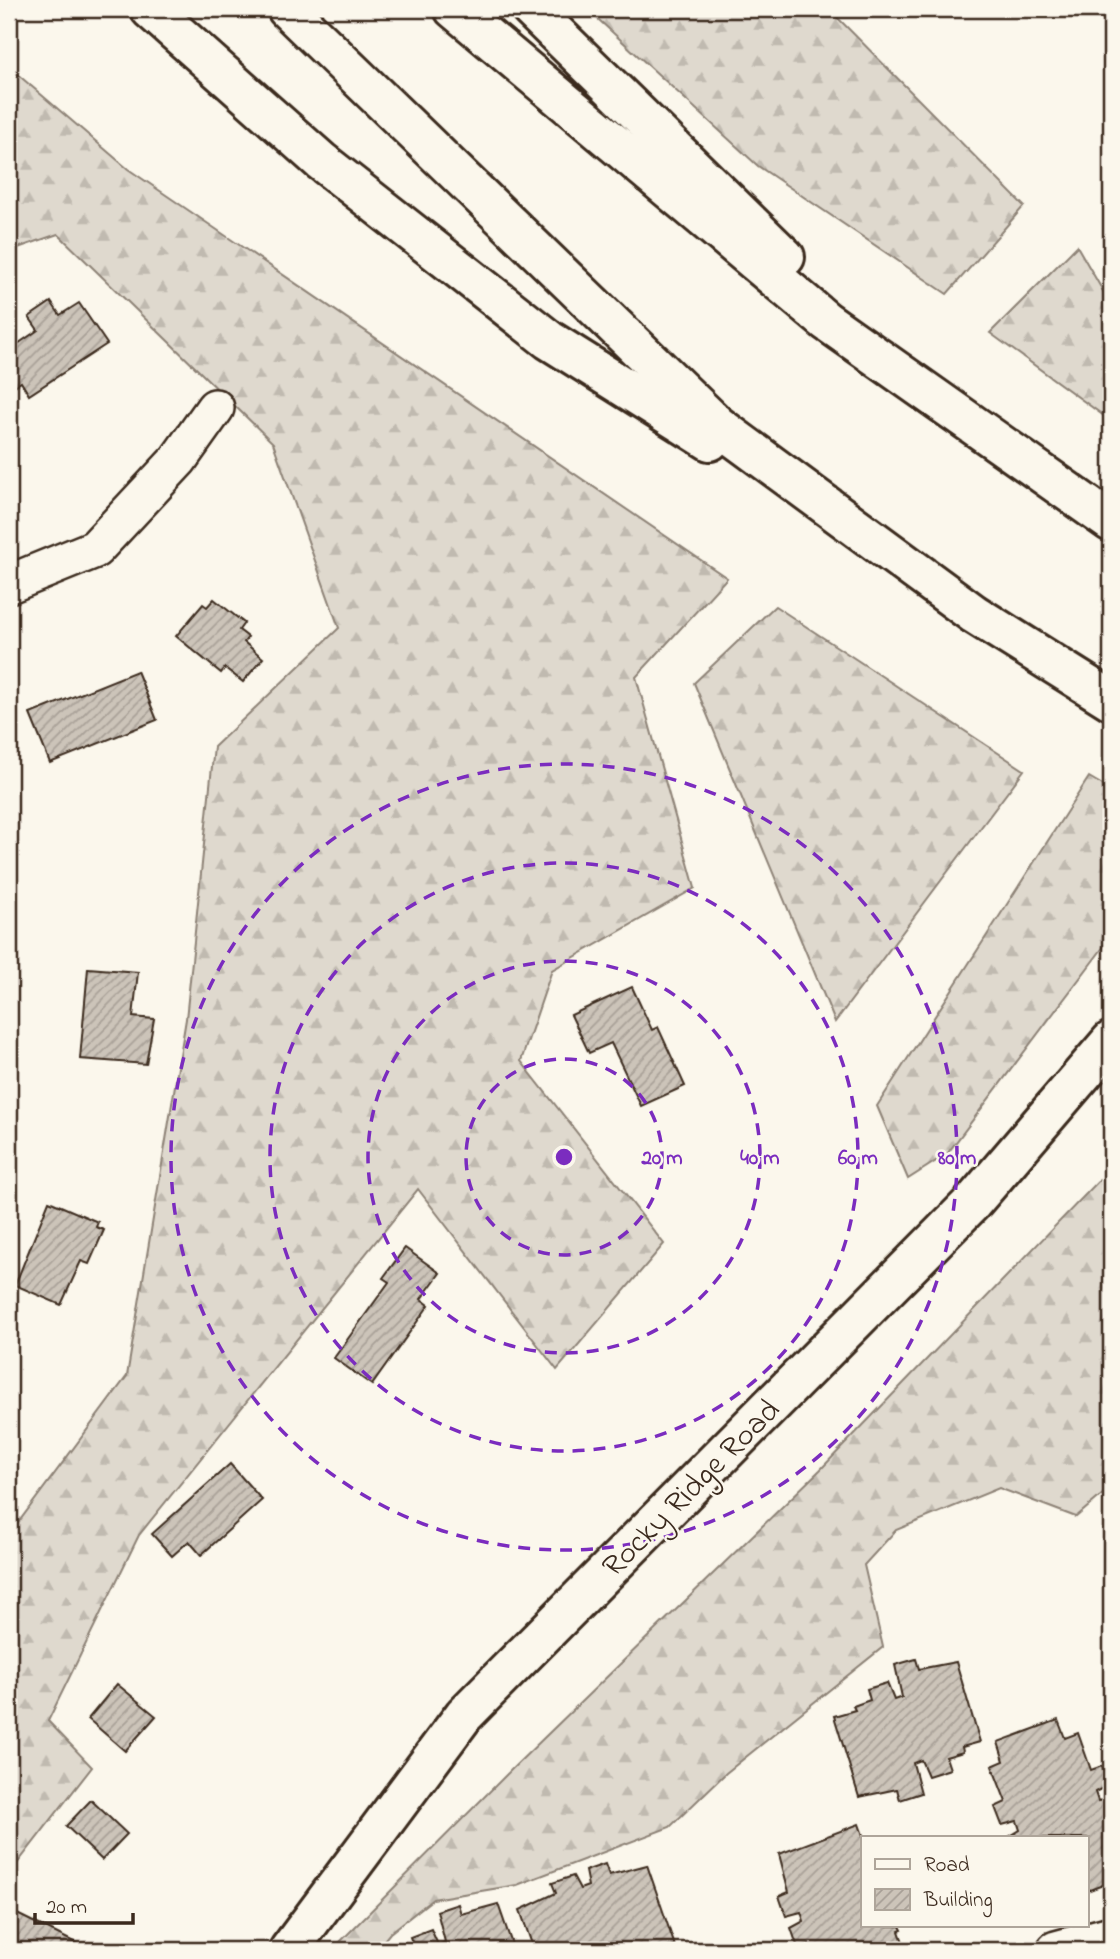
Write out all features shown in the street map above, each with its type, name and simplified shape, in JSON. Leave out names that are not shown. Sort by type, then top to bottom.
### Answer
[{"type":"main road","points":[[150,9],[321,161],[550,340],[900,559]]},
{"type":"main road","points":[[287,9],[717,425],[974,614],[1106,697]]},
{"type":"main road","points":[[454,9],[826,321],[904,373],[1111,522]]},
{"type":"main road","points":[[531,9],[904,373]]},
{"type":"main road","name":"Rocky Ridge Road","points":[[289,1950],[464,1715],[973,1202],[1111,1041]]},
{"type":"street","points":[[9,584],[96,549],[178,460],[215,408]]},
{"type":"street","points":[[1056,1950],[1111,1935]]},
{"type":"green space","points":[[587,9],[829,9],[1024,206],[947,294],[758,166]]},
{"type":"green space","points":[[9,67],[128,169],[727,578],[636,677],[695,888],[552,970],[521,1061],[664,1244],[557,1370],[418,1189],[139,1535],[48,1721],[92,1767],[9,1874],[9,1535],[127,1376],[186,1019],[214,747],[339,628],[273,443],[58,234],[9,251]]},
{"type":"green space","points":[[1077,246],[1111,305],[1111,421],[990,333]]},
{"type":"green space","points":[[775,606],[1024,770],[835,1022],[694,683]]},
{"type":"green space","points":[[1089,777],[1111,790],[1111,937],[947,1154],[908,1179],[877,1106]]},
{"type":"green space","points":[[1111,1168],[1111,1487],[1076,1517],[999,1488],[896,1530],[864,1565],[883,1647],[726,1773],[670,1827],[517,1885],[433,1899],[390,1933],[376,1950],[332,1950],[515,1766],[820,1470]]},
{"type":"building","points":[[51,302],[60,315],[79,303],[107,344],[29,395],[21,382],[10,389],[9,350],[38,330],[29,317]]},
{"type":"building","points":[[214,599],[244,623],[239,630],[248,637],[244,642],[263,658],[243,682],[225,668],[221,673],[176,636],[203,604],[207,607]]},
{"type":"building","points":[[137,671],[157,720],[50,763],[30,714]]},
{"type":"building","points":[[88,968],[138,972],[133,1017],[154,1019],[146,1064],[80,1059]]},
{"type":"building","points":[[632,987],[652,1030],[658,1027],[685,1086],[641,1106],[611,1043],[589,1053],[571,1015]]},
{"type":"building","points":[[49,1201],[98,1222],[96,1227],[104,1230],[89,1264],[81,1261],[61,1305],[15,1285]]},
{"type":"building","points":[[405,1248],[440,1273],[421,1299],[429,1305],[372,1385],[334,1358],[389,1282],[383,1278]]},
{"type":"building","points":[[230,1464],[262,1500],[201,1555],[189,1541],[172,1556],[152,1534]]},
{"type":"building","points":[[916,1659],[919,1669],[956,1662],[980,1742],[962,1747],[963,1752],[946,1757],[950,1769],[928,1776],[921,1760],[913,1763],[921,1793],[900,1800],[897,1789],[859,1797],[834,1716],[855,1710],[853,1706],[870,1700],[867,1689],[887,1683],[894,1700],[902,1697],[895,1665]]},
{"type":"building","points":[[117,1684],[156,1716],[125,1751],[88,1719]]},
{"type":"building","points":[[1058,1720],[1065,1738],[1078,1733],[1091,1770],[1102,1766],[1109,1785],[1095,1792],[1098,1801],[1111,1798],[1111,1882],[1088,1891],[1088,1836],[1010,1836],[1020,1830],[1017,1821],[1002,1825],[995,1807],[1006,1802],[992,1766],[1004,1761],[998,1742]]},
{"type":"building","points":[[91,1800],[127,1834],[102,1860],[66,1826]]},
{"type":"building","points":[[859,1824],[863,1836],[861,1836],[861,1927],[900,1927],[902,1930],[899,1931],[906,1950],[811,1950],[809,1944],[798,1948],[791,1928],[804,1921],[801,1912],[786,1916],[779,1896],[789,1892],[779,1854]]},
{"type":"building","points":[[605,1864],[609,1875],[647,1865],[675,1946],[662,1950],[534,1950],[520,1910],[556,1893],[552,1883],[573,1876],[580,1889],[588,1886],[585,1871]]},
{"type":"building","points":[[458,1904],[461,1914],[498,1904],[514,1950],[406,1950],[414,1947],[410,1937],[431,1929],[438,1945],[445,1942],[437,1911]]},
{"type":"building","points":[[9,1910],[78,1944],[75,1950],[9,1950]]}]
